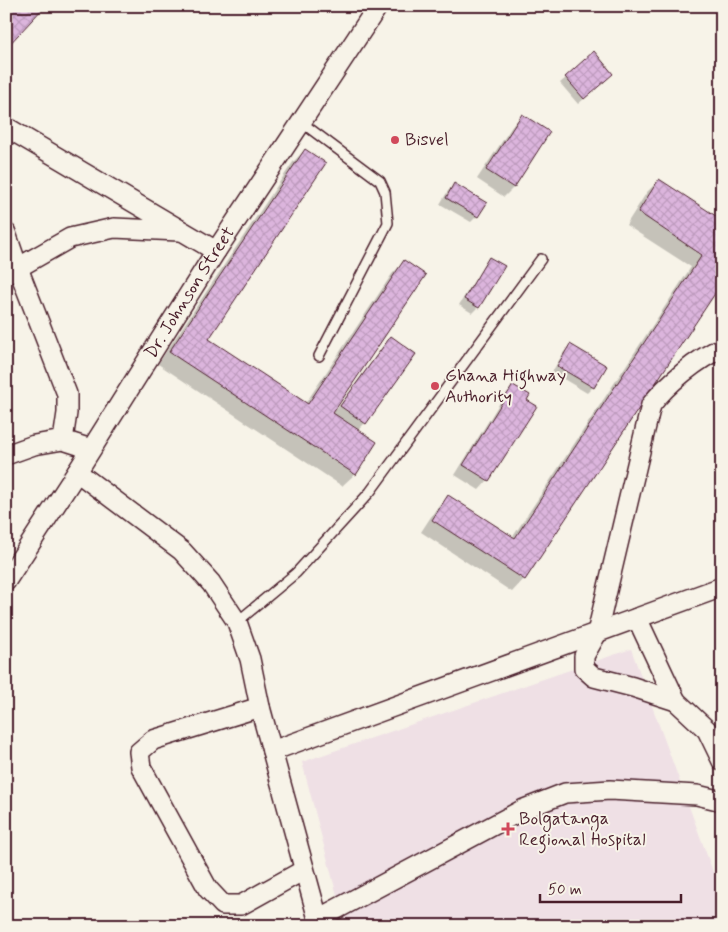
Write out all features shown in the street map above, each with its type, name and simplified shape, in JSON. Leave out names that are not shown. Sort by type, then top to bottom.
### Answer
[{"type":"street","name":"Dr. Johnson Street","points":[[6,581],[92,449],[216,251],[378,6]]},
{"type":"street","points":[[6,127],[216,251]]},
{"type":"street","points":[[12,271],[70,238],[114,228],[182,231]]},
{"type":"street","points":[[6,233],[12,271],[67,394],[64,440]]},
{"type":"street","points":[[676,701],[594,677],[584,668],[584,656],[598,633],[651,405],[660,393],[708,354],[722,348]]},
{"type":"street","points":[[6,455],[34,444],[64,440],[92,449]]},
{"type":"street","points":[[77,472],[182,551],[210,583],[237,622],[250,659],[260,707],[317,923],[524,809],[565,793],[610,790],[697,795],[722,802]]},
{"type":"street","points":[[272,751],[722,587]]},
{"type":"street","points":[[638,618],[676,701],[707,730],[722,761]]},
{"type":"street","points":[[260,707],[153,740],[139,752],[141,767],[208,889],[223,904],[241,905],[304,870]]},
{"type":"lane","points":[[301,122],[380,181],[385,192],[388,223],[319,356]]},
{"type":"lane","points":[[237,622],[296,573],[370,492],[541,259]]},
{"type":"shaded area","name":"Bolgatanga Regional Hospital","points":[[631,649],[722,896],[722,926],[345,926],[302,762]]},
{"type":"building","points":[[6,6],[45,6],[6,48]]},
{"type":"building","points":[[594,51],[613,74],[584,99],[565,77]]},
{"type":"building","points":[[522,114],[550,132],[514,188],[486,170]]},
{"type":"building","points":[[305,149],[326,163],[209,339],[308,404],[404,260],[426,275],[333,413],[377,442],[356,475],[169,352]]},
{"type":"building","points":[[659,179],[722,220],[722,283],[525,580],[432,520],[448,495],[515,538],[702,255],[638,212]]},
{"type":"building","points":[[454,183],[487,203],[478,217],[446,198]]},
{"type":"building","points":[[489,257],[505,266],[479,308],[464,299]]},
{"type":"building","points":[[391,336],[416,354],[366,424],[340,406]]},
{"type":"building","points":[[570,344],[607,366],[594,388],[557,366]]},
{"type":"building","points":[[513,385],[530,395],[527,400],[537,406],[489,481],[463,465]]},
{"type":"place","name":"Bisvel","points":[[395,140]]},
{"type":"place","name":"Ghana Highway Authority","points":[[435,386]]},
{"type":"place","name":"Bolgatanga Regional Hospital","points":[[508,829]]}]
